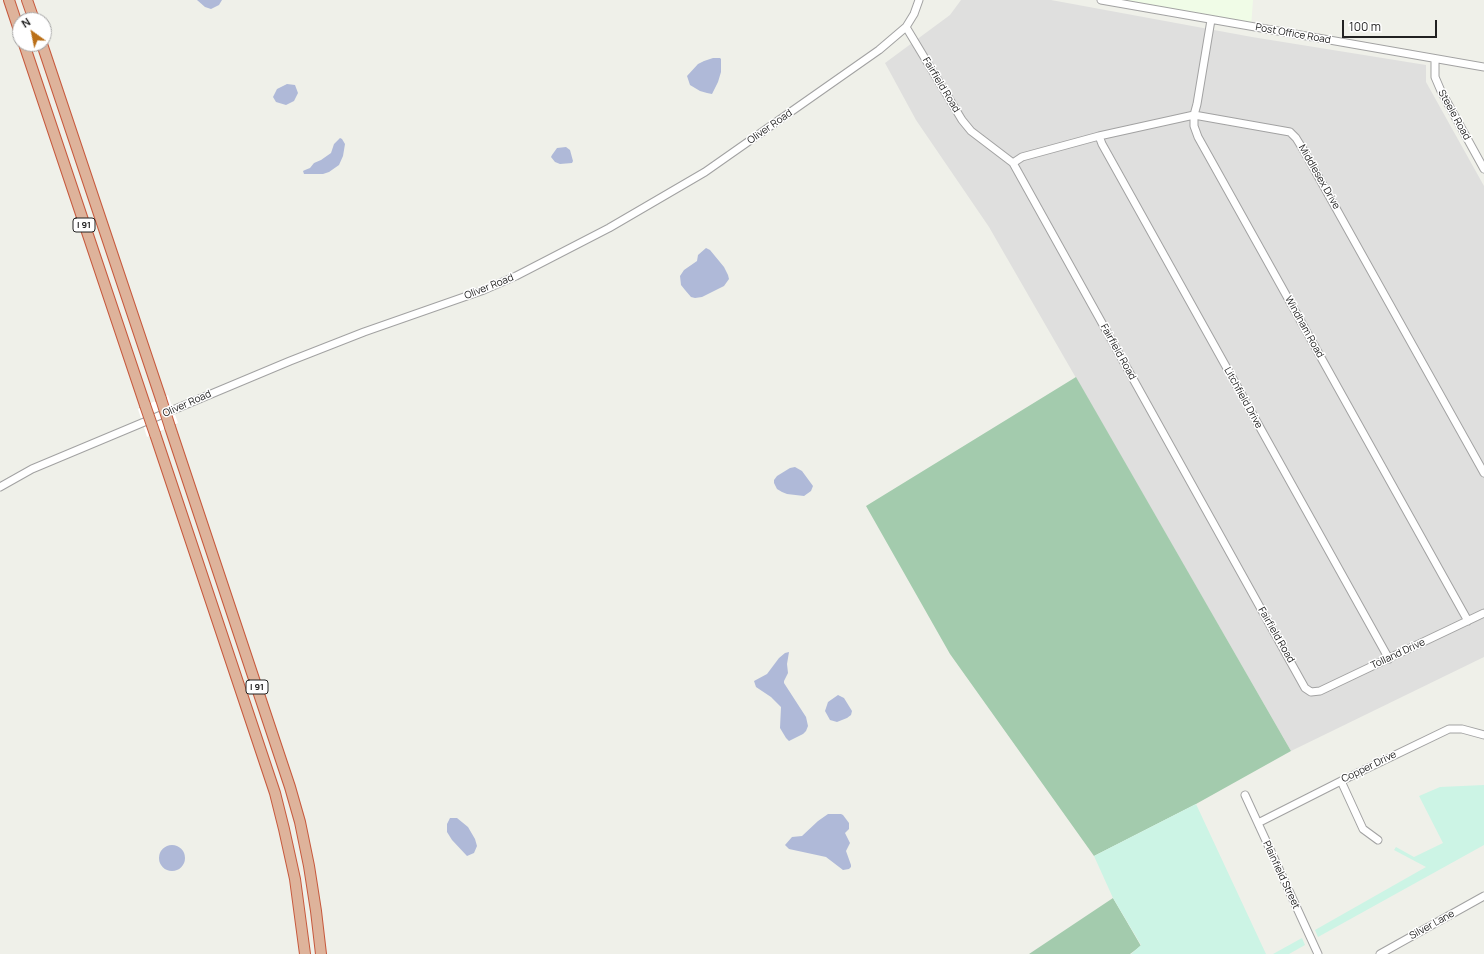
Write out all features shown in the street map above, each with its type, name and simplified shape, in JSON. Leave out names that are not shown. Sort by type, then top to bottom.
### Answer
[{"type":"highway","points":[[9,0],[13,12]]},
{"type":"highway","points":[[27,0],[31,12]]},
{"type":"highway","name":"I 91","points":[[27,52],[275,793],[286,835],[295,880],[305,954]]},
{"type":"highway","name":"I 91","points":[[45,52],[290,786],[300,822],[309,866],[321,954]]},
{"type":"street","name":"Oliver Road","points":[[2,484],[32,469],[290,361],[364,332],[484,290],[516,276],[608,228],[705,172],[879,50],[906,27],[914,14],[919,0]]},
{"type":"street","name":"Post Office Road","points":[[1102,0],[1484,67]]},
{"type":"street","name":"Windham Road","points":[[1212,20],[1194,115],[1194,126],[1198,137],[1468,621]]},
{"type":"street","name":"Fairfield Road","points":[[906,27],[962,120],[971,131],[1013,163],[1305,688],[1311,692]]},
{"type":"street","name":"Steele Road","points":[[1435,59],[1435,77],[1441,91],[1484,169]]},
{"type":"street","name":"Middlesex Drive","points":[[1013,163],[1022,156],[1099,136],[1194,115],[1290,132],[1296,138],[1484,473]]},
{"type":"street","name":"Litchfield Drive","points":[[1099,136],[1102,144],[1389,659]]},
{"type":"street","name":"Tolland Drive","points":[[1311,692],[1320,691],[1484,613]]},
{"type":"street","name":"Copper Drive","points":[[1258,823],[1449,729],[1462,729],[1484,735]]},
{"type":"street","points":[[1341,781],[1364,830],[1378,840]]},
{"type":"street","name":"Plainfield Street","points":[[1245,795],[1318,954]]},
{"type":"street","name":"Silver Lane","points":[[1380,954],[1484,896]]},
{"type":"shaded area","points":[[961,0],[1051,0],[1252,37],[1426,65],[1426,82],[1484,186],[1484,657],[1291,751],[989,227],[916,120],[885,63],[950,15]]},
{"type":"shaded area","points":[[1110,0],[1253,0],[1251,28]]},
{"type":"shaded area","points":[[1484,785],[1484,845],[1318,937],[1315,930],[1426,867],[1394,850],[1396,847],[1414,857],[1443,843],[1419,796],[1440,787]]},
{"type":"shaded area","points":[[1196,804],[1266,954],[1131,954],[1141,945],[1113,898],[1094,856]]},
{"type":"shaded area","points":[[1302,938],[1305,945],[1289,954],[1273,954]]},
{"type":"green space","points":[[1076,377],[1291,751],[1196,804],[1094,856],[950,654],[866,506]]},
{"type":"green space","points":[[1113,898],[1141,946],[1130,954],[1029,954]]},
{"type":"water","points":[[197,0],[222,0],[219,5],[211,9],[205,7]]},
{"type":"water","points":[[713,58],[721,59],[721,72],[712,94],[700,91],[690,85],[687,76],[698,64]]},
{"type":"water","points":[[287,84],[295,85],[298,93],[294,101],[286,105],[276,102],[273,97],[277,89]]},
{"type":"water","points":[[340,138],[345,144],[343,156],[339,165],[323,174],[304,174],[303,171],[310,168],[314,163],[331,153],[334,144]]},
{"type":"water","points":[[566,147],[570,150],[573,161],[572,163],[560,164],[555,162],[551,157],[557,148]]},
{"type":"water","points":[[706,248],[710,250],[724,267],[729,279],[724,286],[702,297],[691,297],[681,285],[680,276],[684,270],[697,261],[698,255]]},
{"type":"water","points":[[795,467],[802,471],[813,486],[811,491],[804,496],[782,492],[777,489],[774,483],[777,476],[790,468]]},
{"type":"water","points":[[789,652],[787,664],[788,673],[784,683],[806,717],[808,726],[803,734],[789,741],[780,728],[781,707],[771,697],[756,687],[754,681],[767,674],[779,658],[785,653]]},
{"type":"water","points":[[838,695],[844,698],[852,711],[851,715],[847,718],[837,722],[830,720],[825,711],[828,702]]},
{"type":"water","points":[[828,814],[841,814],[849,823],[849,829],[845,833],[850,843],[846,851],[851,865],[849,869],[843,870],[826,857],[789,849],[785,845],[792,837],[802,836]]},
{"type":"water","points":[[450,818],[457,818],[468,827],[477,846],[474,853],[467,856],[452,840],[447,832],[447,824]]},
{"type":"water","points":[[172,845],[181,849],[185,858],[181,867],[172,871],[163,867],[159,858],[163,849]]},
{"type":"pier","points":[[168,395],[178,423],[147,437],[138,409]]}]
